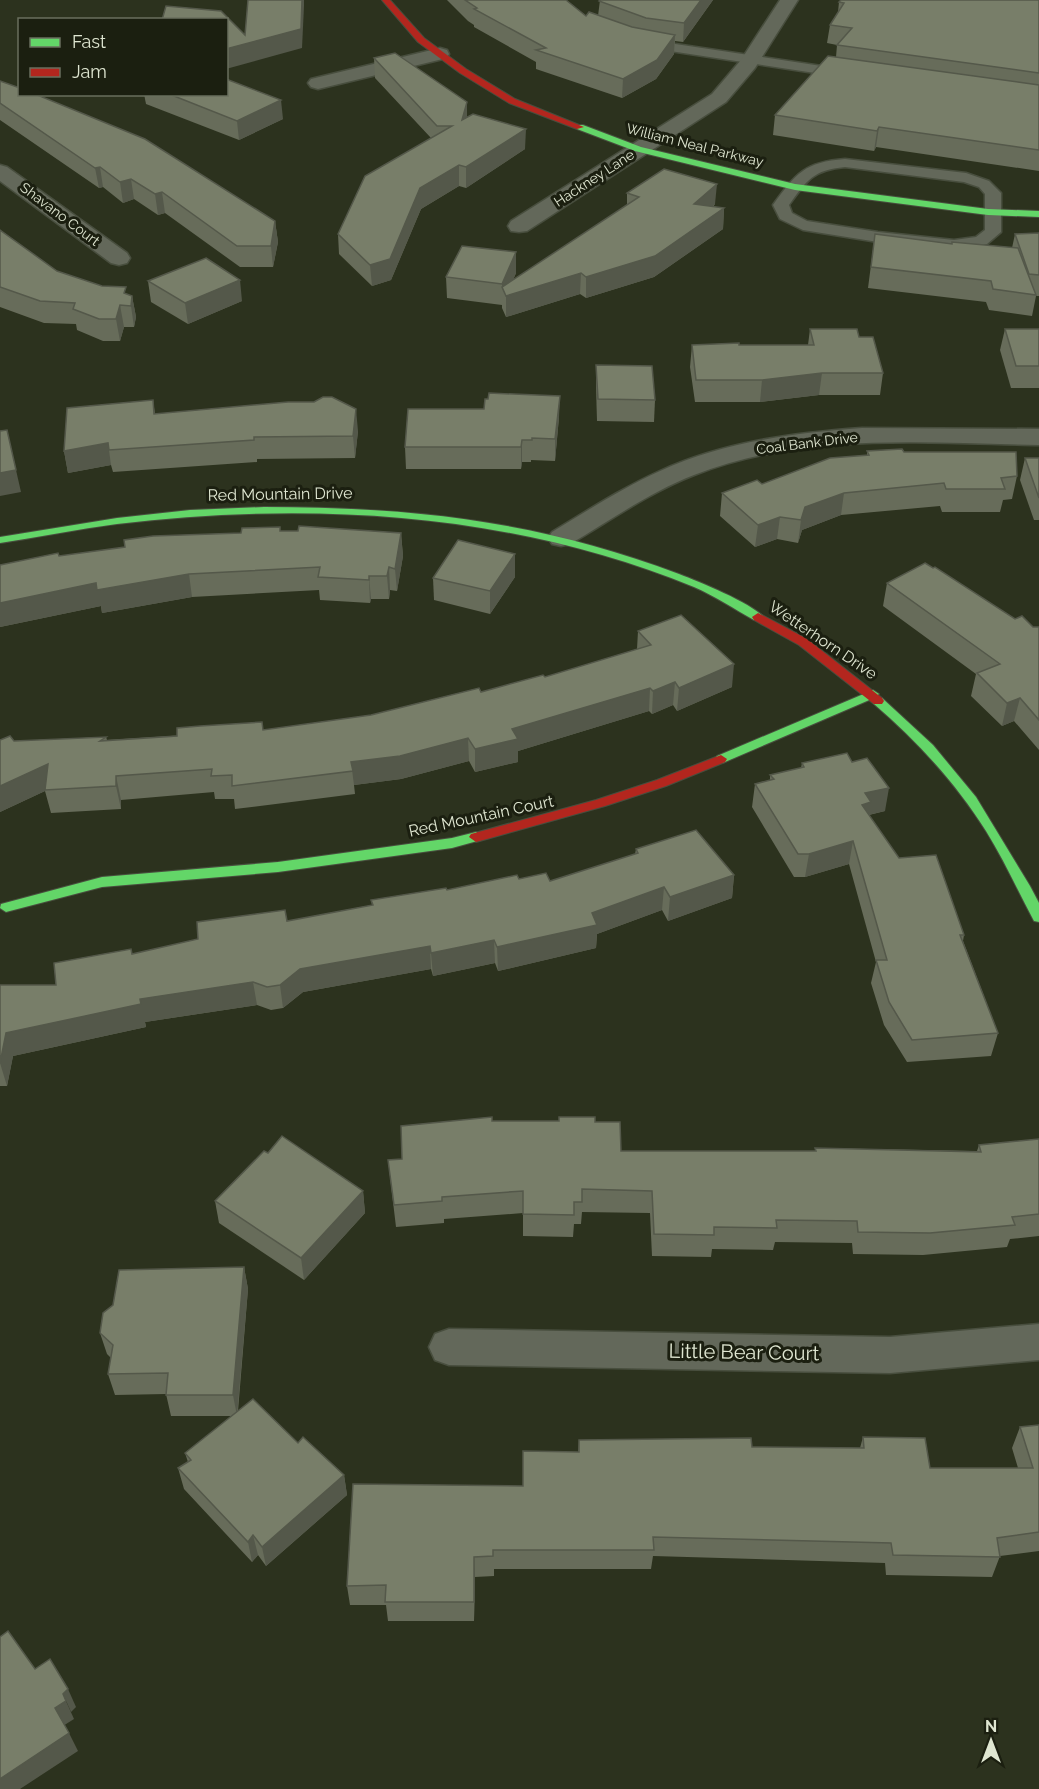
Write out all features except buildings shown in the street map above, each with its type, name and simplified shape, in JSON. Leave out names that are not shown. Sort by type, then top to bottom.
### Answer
[{"type":"street","name":"William Neal Parkway","points":[[386,0],[421,40],[463,71],[512,101],[638,149],[795,187],[993,213],[1039,214]]},
{"type":"street","name":"Hackney Lane","points":[[519,226],[718,99],[735,82],[751,60],[789,0]]},
{"type":"street","points":[[318,83],[440,54]]},
{"type":"street","name":"Shavano Court","points":[[0,171],[119,258]]},
{"type":"street","name":"Coal Bank Drive","points":[[561,538],[643,487],[720,457],[771,445],[831,437],[1039,437]]},
{"type":"street","name":"Red Mountain Drive","points":[[0,540],[66,528],[178,514],[288,508],[429,514],[561,538]]},
{"type":"street","name":"Wetterhorn Drive","points":[[561,538],[627,557],[695,583],[743,606],[801,640],[873,694],[922,740],[968,792],[1004,848],[1039,917]]},
{"type":"street","name":"Red Mountain Court","points":[[6,908],[102,882],[278,867],[452,843],[572,813],[680,777],[873,694]]},
{"type":"street","name":"Little Bear Court","points":[[449,1347],[890,1355],[1039,1342]]},
{"type":"lane","points":[[624,37],[644,44],[865,76]]},
{"type":"lane","points":[[844,163],[966,178],[984,184],[993,193],[993,232],[981,241],[954,245],[878,237],[803,225],[785,216],[781,205],[795,187],[807,170],[821,164],[844,163]]},
{"type":"traffic: fast","points":[[580,127],[638,149],[795,187],[988,212],[1039,214]]},
{"type":"traffic: fast","points":[[0,540],[102,523],[190,514],[264,510],[339,510],[412,515],[486,524],[558,539],[629,559],[698,585],[758,617]]},
{"type":"traffic: fast","points":[[721,759],[873,694]]},
{"type":"traffic: fast","points":[[878,701],[905,724],[951,773],[990,827],[1039,917]]},
{"type":"traffic: fast","points":[[6,907],[102,882],[278,867],[452,843],[476,837]]},
{"type":"traffic: jam","points":[[386,0],[421,40],[463,71],[512,101],[580,127]]},
{"type":"traffic: jam","points":[[758,617],[803,642],[878,701]]},
{"type":"traffic: jam","points":[[476,837],[600,803],[661,783],[721,759]]}]
